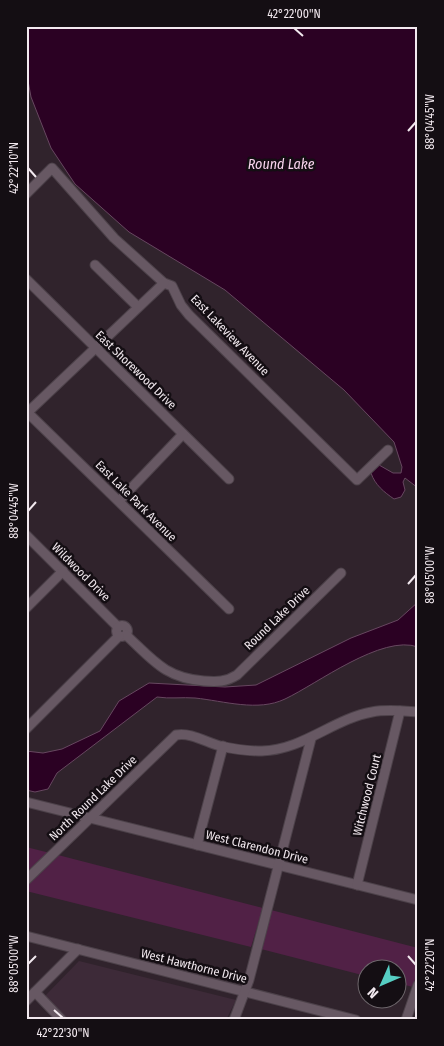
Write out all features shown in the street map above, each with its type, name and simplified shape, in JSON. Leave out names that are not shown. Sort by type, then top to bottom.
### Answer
[{"type":"street","name":"East Lakeview Avenue","points":[[26,194],[52,168],[114,238],[164,283],[172,286],[181,305],[189,315],[357,480],[388,450]]},
{"type":"street","points":[[95,265],[137,306]]},
{"type":"street","name":"East Shorewood Drive","points":[[26,279],[229,479]]},
{"type":"street","points":[[27,411],[137,306],[164,283]]},
{"type":"street","name":"East Lake Park Avenue","points":[[27,411],[229,609]]},
{"type":"street","points":[[119,501],[183,434]]},
{"type":"street","name":"Wildwood Drive","points":[[26,535],[63,571],[121,633],[157,663],[177,676],[220,682],[229,680]]},
{"type":"street","points":[[26,608],[63,571]]},
{"type":"street","name":"Round Lake Drive","points":[[229,680],[237,675],[341,573]]},
{"type":"street","points":[[26,729],[121,633]]},
{"type":"street","name":"Witchwood Court","points":[[358,885],[400,711]]},
{"type":"street","points":[[197,845],[223,746],[261,751],[293,746],[356,716],[372,712],[418,712]]},
{"type":"street","name":"North Round Lake Drive","points":[[26,880],[170,740],[178,735],[188,735],[223,746]]},
{"type":"street","points":[[234,1020],[246,992],[311,738]]},
{"type":"street","name":"West Clarendon Drive","points":[[26,802],[418,900]]},
{"type":"street","name":"West Hawthorne Drive","points":[[26,936],[246,992],[327,1016],[356,1020]]},
{"type":"street","points":[[26,1001],[78,949]]},
{"type":"street","points":[[406,1020],[418,986]]},
{"type":"street","points":[[35,992],[62,1020]]},
{"type":"shaded area","points":[[26,847],[50,853],[26,875]]},
{"type":"shaded area","points":[[58,855],[263,908],[251,947],[26,891],[26,886]]},
{"type":"shaded area","points":[[271,910],[418,948],[418,968],[413,987],[406,985],[406,958],[356,958],[356,973],[261,949]]},
{"type":"shaded area","points":[[79,961],[236,1000],[226,1020],[69,1020],[45,996]]},
{"type":"water","name":"Round Lake","points":[[26,26],[418,26],[418,488],[405,478],[403,482],[405,490],[401,497],[394,499],[383,491],[377,485],[371,473],[379,465],[393,473],[401,473],[402,467],[394,442],[344,390],[225,290],[129,232],[75,184],[51,148],[31,97],[26,70]]},
{"type":"water","points":[[418,602],[418,647],[403,645],[369,654],[350,662],[275,703],[252,705],[195,698],[157,697],[57,773],[48,789],[35,792],[26,790],[26,751],[43,753],[62,749],[100,731],[119,701],[149,683],[225,687],[256,685],[351,638],[398,620]]}]
